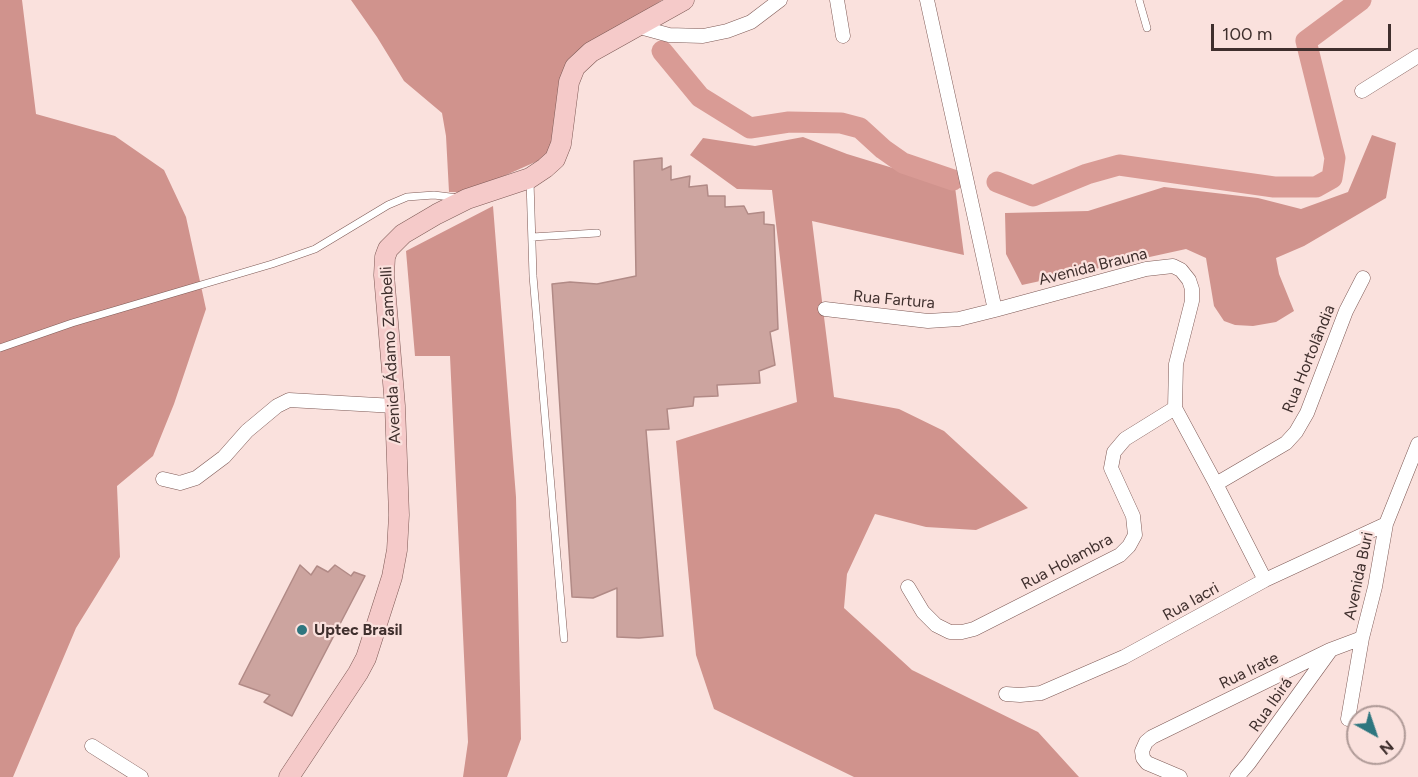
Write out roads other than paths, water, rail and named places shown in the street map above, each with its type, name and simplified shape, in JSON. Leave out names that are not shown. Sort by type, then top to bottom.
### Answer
[{"type":"street","name":"Avenida Ádamo Zambelli","points":[[289,777],[366,658],[392,577],[397,550],[399,515],[395,406],[384,275],[388,249],[403,234],[467,199],[530,178],[545,168],[559,152],[564,132],[569,82],[575,67],[591,52],[684,0]]},
{"type":"street","points":[[636,26],[669,35],[703,36],[727,31],[751,22],[780,0]]},
{"type":"street","points":[[837,0],[843,36]]},
{"type":"street","points":[[927,0],[995,310]]},
{"type":"street","points":[[1362,91],[1418,56]]},
{"type":"street","name":"Avenida Brauna","points":[[995,310],[1146,269],[1173,266],[1181,270],[1189,280],[1192,301],[1176,364],[1175,408],[1265,580]]},
{"type":"street","name":"Rua Hortolândia","points":[[1216,484],[1286,443],[1296,432],[1306,413],[1346,311],[1363,278]]},
{"type":"street","name":"Rua Fartura","points":[[825,309],[928,321],[959,319],[995,310]]},
{"type":"street","points":[[163,479],[180,483],[196,478],[224,457],[248,431],[277,406],[290,400],[395,406]]},
{"type":"street","name":"Rua Holambra","points":[[908,586],[923,612],[936,625],[950,632],[962,632],[974,629],[1120,555],[1135,535],[1132,516],[1111,468],[1114,452],[1125,439],[1175,408]]},
{"type":"street","name":"Avenida Buri","points":[[1350,705],[1386,524],[1418,444]]},
{"type":"street","name":"Rua Iacri","points":[[1006,694],[1041,693],[1124,657],[1265,580],[1386,524]]},
{"type":"street","name":"Rua Irate","points":[[1180,777],[1146,763],[1142,751],[1146,742],[1330,650],[1362,638]]},
{"type":"street","name":"Rua Ibirá","points":[[1237,777],[1249,764],[1330,650]]},
{"type":"street","points":[[92,746],[141,777]]},
{"type":"lane","points":[[1139,0],[1147,28]]},
{"type":"lane","points":[[530,178],[533,276],[564,639]]},
{"type":"lane","points":[[0,348],[72,323],[282,261],[315,249],[388,205],[407,197],[434,195],[467,199]]},
{"type":"lane","points":[[532,237],[597,233]]},
{"type":"waterway","points":[[997,182],[1033,196],[1087,174],[1119,165],[1274,187],[1316,187],[1332,178],[1335,158],[1306,41],[1361,0]]},
{"type":"waterway","points":[[662,51],[700,97],[750,128],[789,122],[841,123],[860,128],[903,163],[953,180]]},
{"type":"place","name":"Uptec Brasil","points":[[302,630]]}]
